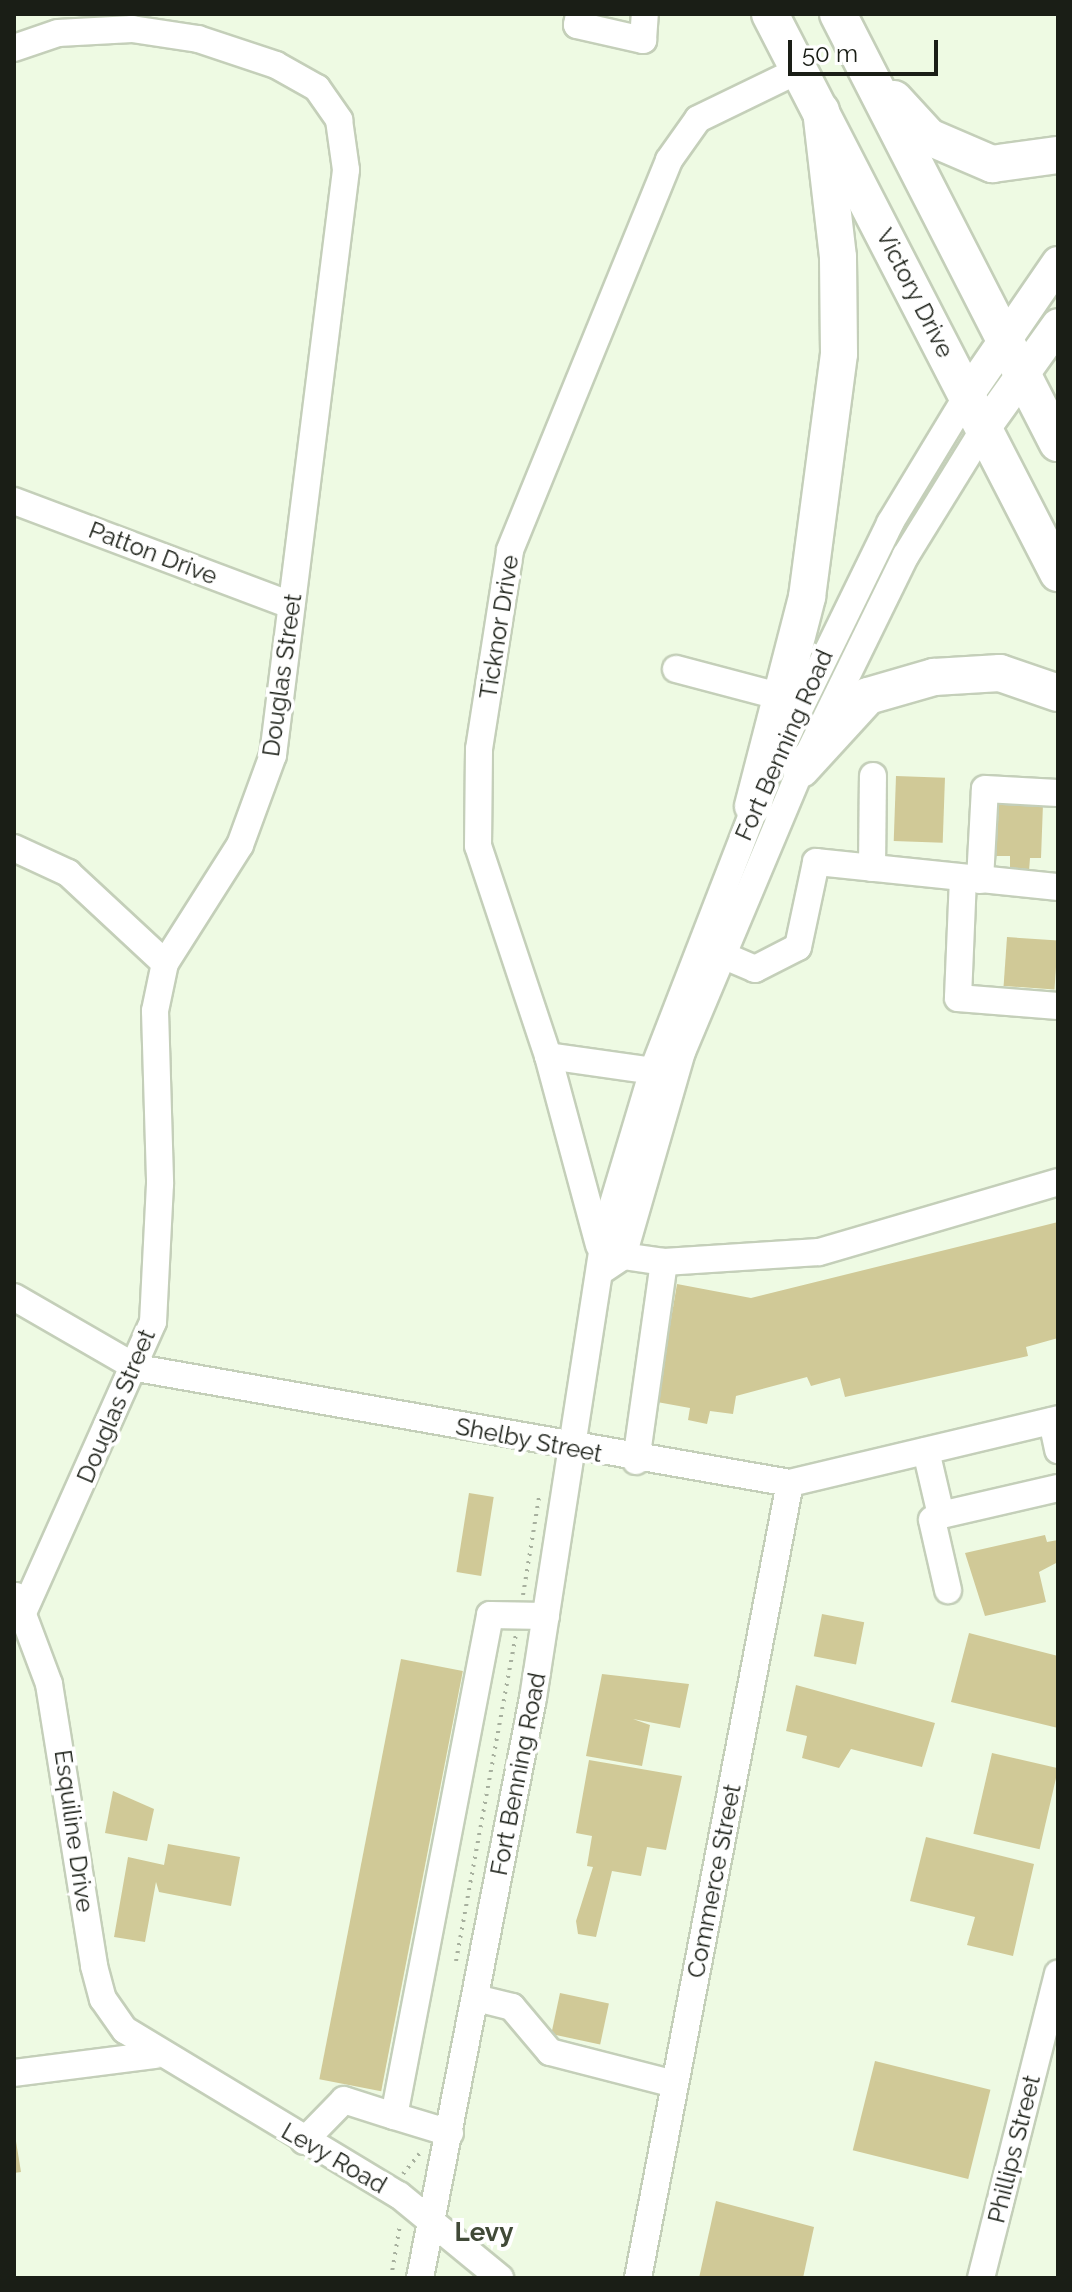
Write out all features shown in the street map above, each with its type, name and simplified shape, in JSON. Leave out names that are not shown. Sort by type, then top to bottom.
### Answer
[{"type":"highway","name":"Victory Drive","points":[[770,14],[1058,573]]},
{"type":"highway","points":[[838,14],[1058,443]]},
{"type":"highway","points":[[864,66],[929,137],[992,164],[1058,155]]},
{"type":"highway","points":[[753,806],[807,597],[839,354],[838,257],[821,111]]},
{"type":"highway","points":[[801,769],[868,696],[934,677],[1000,673],[1058,693]]},
{"type":"main road","name":"Fort Benning Road","points":[[968,394],[1058,263]]},
{"type":"main road","name":"Fort Benning Road","points":[[985,427],[1058,325]]},
{"type":"street","points":[[579,14],[577,25],[643,40],[645,14]]},
{"type":"street","name":"Douglas Street","points":[[14,48],[58,33],[132,29],[198,39],[317,88],[339,120],[346,170],[341,252],[273,755],[259,803],[165,963],[155,1011],[159,1261],[153,1322],[137,1368],[19,1601]]},
{"type":"street","name":"Ticknor Drive","points":[[613,1262],[478,846],[479,749],[510,550],[669,160],[698,119],[799,70]]},
{"type":"street","name":"Fort Benning Road","points":[[420,2278],[431,2220],[438,2129],[476,1998],[546,1616],[572,1447],[613,1262],[606,1227],[664,1073],[753,806],[890,523],[968,394]]},
{"type":"street","name":"Fort Benning Road","points":[[664,1073],[801,769],[906,555],[985,427]]},
{"type":"street","name":"Patton Drive","points":[[14,501],[291,605]]},
{"type":"street","points":[[676,669],[782,697]]},
{"type":"street","points":[[872,868],[873,776]]},
{"type":"street","points":[[1058,793],[985,789],[958,998],[1058,1006]]},
{"type":"street","points":[[14,848],[68,873],[165,963]]},
{"type":"street","points":[[720,954],[755,969],[798,947],[816,862],[1058,887]]},
{"type":"street","points":[[548,1056],[664,1073]]},
{"type":"street","points":[[613,1262],[664,1262],[819,1252],[1058,1182]]},
{"type":"street","points":[[636,1461],[664,1262]]},
{"type":"street","name":"Shelby Street","points":[[14,1297],[137,1368],[636,1461],[790,1483],[1055,1420]]},
{"type":"street","points":[[1055,1420],[1058,1450]]},
{"type":"street","points":[[926,1451],[941,1515]]},
{"type":"street","name":"Commerce Street","points":[[638,2278],[790,1483]]},
{"type":"street","points":[[948,1590],[932,1520],[941,1515],[1057,1493]]},
{"type":"street","name":"Esquiline Drive","points":[[19,1601],[56,1714],[103,1999],[155,2055]]},
{"type":"street","points":[[394,2116],[490,1615],[546,1616]]},
{"type":"street","name":"Phillips Street","points":[[981,2278],[1058,1974]]},
{"type":"street","points":[[476,1998],[512,2007],[550,2052],[675,2084]]},
{"type":"street","points":[[14,2073],[155,2055]]},
{"type":"street","name":"Levy Road","points":[[155,2055],[304,2141],[431,2220],[500,2278]]},
{"type":"street","points":[[304,2141],[344,2100],[438,2129]]},
{"type":"path","points":[[455,1967],[520,1616],[536,1512]]},
{"type":"path","points":[[403,2171],[417,2161],[438,2129]]},
{"type":"building","points":[[896,776],[945,778],[943,843],[894,841]]},
{"type":"building","points":[[994,802],[1043,804],[1041,858],[1030,858],[1029,871],[1010,870],[1010,856],[992,856]]},
{"type":"building","points":[[1007,937],[1058,941],[1054,989],[1004,986]]},
{"type":"building","points":[[1058,1222],[1058,1338],[1026,1347],[1028,1356],[845,1397],[840,1378],[811,1386],[807,1377],[736,1396],[733,1414],[710,1411],[707,1424],[688,1420],[690,1408],[657,1402],[677,1284],[751,1298]]},
{"type":"building","points":[[469,1493],[494,1497],[481,1576],[456,1572]]},
{"type":"building","points":[[1045,1535],[1047,1542],[1058,1540],[1058,1562],[1039,1572],[1046,1602],[985,1616],[965,1553]]},
{"type":"building","points":[[822,1614],[864,1622],[856,1664],[814,1656]]},
{"type":"building","points":[[969,1633],[1058,1656],[1058,1728],[951,1702]]},
{"type":"building","points":[[401,1659],[463,1671],[381,2091],[319,2079]]},
{"type":"building","points":[[602,1674],[689,1684],[680,1728],[633,1719],[650,1725],[642,1766],[586,1756]]},
{"type":"building","points":[[796,1685],[935,1723],[922,1767],[851,1749],[839,1768],[802,1758],[807,1736],[786,1731]]},
{"type":"building","points":[[992,1753],[1058,1768],[1040,1849],[973,1834]]},
{"type":"building","points":[[589,1760],[682,1776],[666,1850],[647,1847],[641,1876],[612,1871],[596,1937],[578,1934],[576,1921],[593,1867],[587,1866],[592,1836],[576,1833]]},
{"type":"building","points":[[113,1791],[154,1809],[147,1841],[105,1833]]},
{"type":"building","points":[[926,1837],[1034,1864],[1013,1956],[967,1945],[975,1917],[910,1901]]},
{"type":"building","points":[[168,1844],[240,1857],[231,1906],[159,1892],[156,1882],[145,1942],[114,1937],[128,1857],[164,1865]]},
{"type":"building","points":[[560,1993],[609,2003],[600,2044],[551,2034]]},
{"type":"building","points":[[875,2061],[990,2090],[968,2179],[853,2150]]},
{"type":"building","points":[[14,2129],[21,2172],[14,2173]]},
{"type":"building","points":[[716,2201],[814,2227],[803,2278],[699,2278]]},
{"type":"district","name":"Levy","points":[[484,2233]]}]
